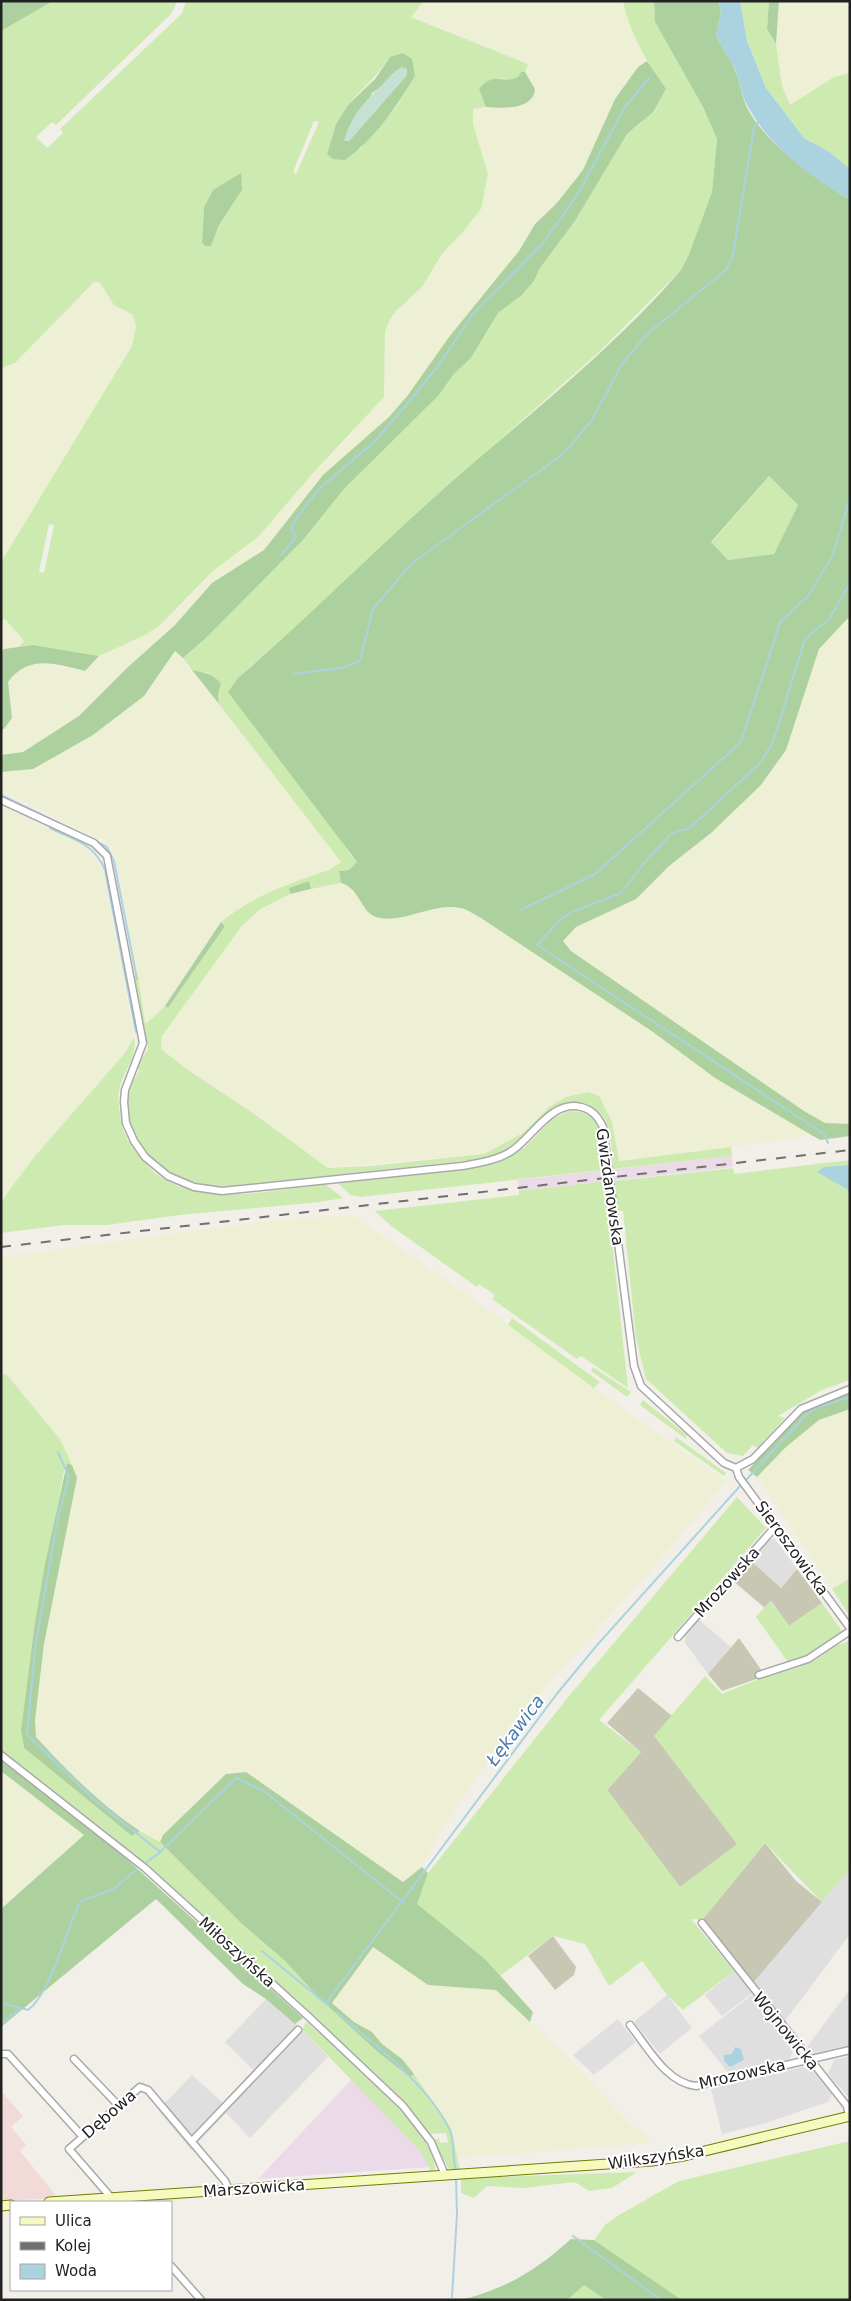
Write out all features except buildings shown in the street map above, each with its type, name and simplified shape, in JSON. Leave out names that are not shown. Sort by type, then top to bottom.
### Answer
[{"type":"street","name":"Gwizdanowska","points":[[1,800],[94,843],[107,856],[143,1043],[131,1071],[124,1102],[126,1123],[134,1141],[145,1157],[168,1176],[194,1187],[209,1190],[240,1189],[481,1162],[512,1150],[558,1109],[569,1106],[589,1110],[599,1118],[603,1127],[637,1379],[642,1386],[724,1463],[736,1468]]},
{"type":"street","points":[[736,1468],[753,1459],[808,1404],[850,1388]]},
{"type":"street","name":"Sieroszowicka","points":[[736,1468],[739,1477],[850,1630]]},
{"type":"street","name":"Mrozowska","points":[[678,1637],[776,1526]]},
{"type":"street","points":[[759,1675],[808,1659],[850,1630]]},
{"type":"street","name":"Miłoszyńska","points":[[1,1755],[144,1868],[316,2023],[403,2106],[431,2142],[446,2175]]},
{"type":"street","name":"Wojnowicka","points":[[702,1924],[847,2106],[850,2116]]},
{"type":"street","name":"Mrozowska","points":[[630,2025],[669,2074],[689,2085],[696,2086],[850,2050]]},
{"type":"street","points":[[192,2141],[298,2030]]},
{"type":"street","points":[[1,2054],[8,2054],[83,2136]]},
{"type":"street","points":[[74,2058],[118,2105]]},
{"type":"street","name":"Dębowa","points":[[113,2200],[69,2149],[136,2088],[145,2088],[226,2181],[229,2189]]},
{"type":"street","name":"Wilkszyńska","points":[[458,2174],[641,2162],[684,2156],[850,2116]]},
{"type":"street","name":"Marszowicka","points":[[81,2201],[458,2174]]},
{"type":"street","points":[[172,2267],[201,2300]]},
{"type":"shaded area","points":[[424,1],[623,1],[627,18],[647,61],[638,67],[615,99],[583,170],[556,204],[535,224],[519,251],[449,337],[408,395],[389,417],[323,475],[264,550],[212,583],[175,625],[128,667],[79,716],[23,752],[1,755],[1,730],[4,729],[11,704],[7,693],[8,682],[15,672],[32,663],[85,671],[104,653],[145,635],[170,616],[213,571],[259,536],[313,473],[351,435],[385,362],[385,331],[389,321],[481,209],[488,174],[473,124],[473,109],[496,108],[534,94],[535,89],[525,72],[528,64],[411,16]]},
{"type":"shaded area","points":[[779,1],[850,1],[850,73],[833,77],[790,105],[782,86],[776,44]]},
{"type":"shaded area","points":[[402,67],[407,69],[406,76],[349,141],[344,141],[353,118],[362,106],[392,74]]},
{"type":"shaded area","points":[[94,282],[100,283],[114,305],[133,315],[136,326],[132,346],[1,562],[1,368],[15,363]]},
{"type":"shaded area","points":[[850,616],[850,1124],[844,1124],[825,1123],[804,1111],[571,951],[562,941],[576,927],[636,899],[669,866],[711,833],[761,785],[786,750],[819,649]]},
{"type":"shaded area","points":[[4,619],[24,641],[19,647],[4,649],[1,652],[1,622]]},
{"type":"shaded area","points":[[175,651],[219,704],[341,862],[331,869],[252,900],[221,922],[165,1006],[145,1023],[121,884],[116,861],[109,844],[1,790],[1,772],[33,769],[93,735],[144,695]]},
{"type":"shaded area","points":[[1,805],[83,846],[96,857],[102,867],[134,1037],[125,1053],[35,1156],[1,1203]]},
{"type":"shaded area","points":[[341,883],[351,886],[370,914],[376,917],[414,914],[443,908],[461,908],[481,918],[653,1032],[715,1078],[808,1133],[792,1139],[619,1161],[612,1122],[599,1096],[566,1097],[539,1115],[523,1133],[484,1154],[328,1168],[161,1049],[162,1036],[250,916],[290,894],[327,884]]},
{"type":"shaded area","points":[[732,1156],[733,1167],[519,1191],[518,1180]]},
{"type":"shaded area","points":[[352,1215],[458,1288],[636,1418],[727,1481],[674,1544],[510,1727],[440,1833],[422,1867],[403,1882],[246,1772],[226,1774],[163,1835],[160,1842],[116,1814],[86,1789],[36,1737],[35,1720],[44,1644],[77,1478],[72,1465],[7,1375],[1,1374],[1,1257],[268,1221]]},
{"type":"shaded area","points":[[850,1409],[850,1578],[832,1589],[757,1477],[786,1447],[819,1420]]},
{"type":"shaded area","points":[[768,1539],[775,1539],[797,1569],[781,1588],[750,1560]]},
{"type":"shaded area","points":[[750,1560],[781,1588],[797,1569],[822,1603],[789,1626],[771,1601],[765,1608],[732,1580]]},
{"type":"shaded area","points":[[698,1619],[731,1647],[708,1674],[685,1643],[686,1633]]},
{"type":"shaded area","points":[[739,1638],[762,1671],[757,1673],[759,1678],[722,1691],[708,1674]]},
{"type":"shaded area","points":[[638,1688],[672,1716],[655,1736],[738,1844],[680,1887],[607,1790],[641,1752],[607,1723]]},
{"type":"shaded area","points":[[1,1771],[85,1835],[1,1909]]},
{"type":"shaded area","points":[[765,1843],[796,1881],[822,1902],[752,1984],[702,1920]]},
{"type":"shaded area","points":[[850,1869],[850,1934],[785,2021],[752,1984]]},
{"type":"shaded area","points":[[553,1936],[576,1967],[574,1975],[555,1990],[528,1956]]},
{"type":"shaded area","points":[[373,1947],[428,1985],[496,1990],[583,2072],[632,2127],[643,2131],[650,2143],[457,2158],[451,2129],[402,2059],[382,2044],[372,2032],[354,2022],[332,2003]]},
{"type":"shaded area","points":[[734,1971],[752,1993],[722,2016],[705,1995]]},
{"type":"shaded area","points":[[850,1989],[850,2045],[812,2054],[807,2047]]},
{"type":"shaded area","points":[[753,1994],[794,2046],[790,2059],[729,2074],[699,2036]]},
{"type":"shaded area","points":[[667,1995],[692,2028],[660,2054],[634,2022]]},
{"type":"shaded area","points":[[266,1999],[302,2029],[328,2057],[250,2138],[226,2113],[191,2150],[158,2110],[192,2075],[223,2103],[253,2070],[225,2042]]},
{"type":"shaded area","points":[[618,2019],[636,2042],[594,2075],[573,2055]]},
{"type":"shaded area","points":[[850,2056],[850,2099],[828,2074],[834,2060]]},
{"type":"shaded area","points":[[802,2067],[813,2071],[832,2094],[828,2102],[763,2124],[722,2134],[711,2089]]},
{"type":"shaded area","points":[[352,2079],[421,2152],[431,2167],[258,2179]]},
{"type":"shaded area","points":[[1,2091],[23,2116],[11,2127],[26,2145],[20,2151],[58,2198],[1,2201]]},
{"type":"green space","points":[[1,1],[53,1],[1,31]]},
{"type":"green space","points":[[53,1],[178,1],[170,15],[56,125],[52,122],[36,137],[47,148],[63,133],[60,129],[182,13],[186,1],[424,1],[411,17],[528,64],[525,72],[521,72],[518,77],[512,80],[498,78],[479,89],[486,107],[473,109],[473,124],[488,174],[481,209],[442,254],[422,287],[396,311],[389,321],[385,331],[384,397],[313,473],[259,536],[213,571],[159,626],[145,635],[99,656],[33,645],[19,647],[24,641],[5,619],[1,622],[1,562],[132,346],[136,326],[133,315],[114,305],[100,283],[94,282],[15,363],[1,368],[1,31]],"holes":[[[390,57],[411,59],[415,76],[396,107],[360,149],[327,154],[341,115]],[[314,121],[319,122],[296,174],[293,172]],[[213,190],[242,190],[219,225],[211,245],[202,242],[204,207]],[[49,524],[54,525],[44,573],[39,572]]]},
{"type":"green space","points":[[623,1],[654,1],[655,22],[703,107],[717,139],[712,192],[689,254],[681,270],[599,352],[447,487],[331,595],[239,677],[349,853],[357,862],[349,870],[339,871],[341,883],[311,889],[309,881],[289,888],[290,894],[259,910],[241,927],[162,1036],[161,1049],[328,1168],[371,1166],[484,1154],[523,1133],[549,1107],[566,1097],[588,1092],[599,1096],[612,1122],[619,1161],[731,1147],[732,1156],[613,1169],[612,1146],[607,1124],[603,1117],[590,1106],[575,1102],[559,1105],[552,1109],[515,1143],[496,1154],[481,1159],[222,1187],[193,1182],[168,1171],[148,1154],[128,1117],[126,1099],[128,1091],[139,1071],[139,1061],[148,1047],[139,1016],[132,977],[138,976],[145,1023],[147,1023],[165,1006],[168,1008],[225,926],[221,922],[246,904],[260,897],[331,869],[341,862],[219,704],[218,694],[221,685],[208,673],[192,670],[183,658],[206,638],[303,540],[344,489],[438,396],[454,374],[471,358],[498,313],[522,295],[534,281],[540,268],[575,221],[627,134],[642,122],[666,90],[640,47],[630,25]]},
{"type":"green space","points":[[654,1],[719,1],[721,13],[716,36],[735,70],[745,103],[752,116],[791,158],[822,182],[850,199],[850,616],[819,649],[786,750],[761,785],[711,833],[669,866],[636,899],[576,927],[563,941],[571,951],[804,1111],[825,1123],[850,1124],[850,1136],[820,1140],[808,1133],[715,1078],[653,1032],[468,911],[450,907],[396,918],[386,919],[371,915],[352,890],[341,883],[339,871],[349,870],[357,862],[228,692],[239,677],[448,485],[568,382],[627,328],[681,270],[689,254],[712,192],[717,139],[703,107],[655,22]],"holes":[[[769,476],[798,505],[774,554],[728,560],[711,542]]]},
{"type":"green space","points":[[740,1],[769,1],[767,29],[776,44],[782,86],[790,105],[834,77],[850,73],[850,169],[828,151],[804,138],[766,88],[747,41]]},
{"type":"green space","points":[[769,1],[779,1],[776,44],[767,29]]},
{"type":"green space","points":[[403,53],[412,59],[415,76],[392,111],[366,142],[345,160],[333,159],[327,154],[336,124],[348,105],[375,79],[390,57]],"holes":[[[407,69],[406,76],[349,141],[372,93]]]},
{"type":"green space","points":[[647,61],[666,89],[653,112],[627,134],[575,221],[540,268],[534,281],[522,295],[498,313],[471,358],[454,374],[438,396],[344,489],[303,540],[206,638],[183,658],[175,651],[144,696],[93,735],[33,769],[1,772],[1,755],[23,752],[79,716],[128,667],[175,625],[212,583],[264,550],[323,475],[389,417],[408,395],[449,337],[519,251],[535,224],[556,204],[583,170],[615,99],[638,67]]},
{"type":"green space","points":[[521,72],[525,72],[535,89],[529,101],[523,105],[508,108],[486,107],[479,89],[485,83],[494,79],[512,79],[518,77]]},
{"type":"green space","points":[[241,173],[242,190],[219,225],[211,246],[205,246],[202,242],[204,207],[213,190]]},
{"type":"green space","points":[[769,476],[798,505],[774,554],[728,560],[711,543]]},
{"type":"green space","points":[[33,645],[99,656],[85,671],[43,663],[25,667],[16,673],[8,682],[12,718],[4,729],[1,730],[1,652],[4,649]]},
{"type":"green space","points":[[192,670],[212,676],[221,684],[218,694],[219,704]]},
{"type":"green space","points":[[309,881],[311,889],[290,894],[289,888]]},
{"type":"green space","points":[[221,922],[225,926],[168,1008],[165,1006]]},
{"type":"green space","points":[[134,1037],[133,1056],[119,1091],[118,1099],[122,1126],[127,1139],[155,1173],[176,1185],[199,1192],[224,1194],[250,1193],[325,1184],[343,1198],[320,1202],[180,1215],[107,1225],[64,1225],[1,1233],[1,1203],[10,1189],[35,1156],[125,1053]]},
{"type":"green space","points":[[570,1111],[582,1112],[594,1118],[602,1140],[604,1170],[360,1197],[350,1195],[338,1183],[457,1171],[497,1161],[524,1148],[553,1118]]},
{"type":"green space","points":[[850,1160],[850,1380],[822,1390],[778,1416],[785,1418],[758,1448],[753,1445],[743,1456],[727,1453],[646,1379],[636,1338],[623,1211],[618,1211],[614,1181],[733,1168],[734,1174]]},
{"type":"green space","points":[[608,1181],[611,1212],[609,1213],[628,1388],[581,1356],[577,1359],[492,1299],[495,1295],[479,1284],[477,1287],[391,1226],[375,1211],[519,1195],[519,1191]]},
{"type":"green space","points":[[512,1318],[600,1382],[594,1388],[508,1325]]},
{"type":"green space","points":[[593,1367],[631,1392],[627,1397],[591,1371]]},
{"type":"green space","points":[[1,1374],[7,1375],[60,1439],[72,1465],[67,1463],[64,1471],[34,1629],[21,1730],[24,1748],[132,1836],[140,1831],[160,1842],[242,1924],[285,1961],[321,2000],[379,2053],[410,2076],[414,2074],[451,2129],[460,2170],[449,2169],[433,2140],[439,2138],[440,2143],[448,2142],[446,2133],[429,2134],[404,2102],[355,2055],[254,1965],[229,1939],[104,1830],[1,1752]]},
{"type":"green space","points":[[850,1393],[850,1409],[819,1420],[786,1447],[757,1477],[748,1470],[807,1408]]},
{"type":"green space","points":[[643,1400],[687,1435],[686,1439],[640,1405]]},
{"type":"green space","points":[[676,1437],[726,1473],[724,1476],[674,1441]]},
{"type":"green space","points":[[67,1463],[72,1465],[77,1478],[44,1644],[35,1720],[36,1737],[85,1787],[140,1831],[132,1836],[24,1748],[21,1730],[34,1629],[45,1564]]},
{"type":"green space","points":[[737,1497],[766,1528],[599,1720],[641,1752],[607,1790],[680,1887],[737,1844],[654,1736],[705,1676],[722,1694],[761,1678],[799,1667],[817,1659],[835,1646],[849,1641],[850,1869],[822,1902],[765,1843],[702,1920],[691,1919],[734,1971],[683,2010],[667,1995],[642,1961],[609,1986],[585,1944],[553,1936],[500,1976],[485,1959],[416,1904],[428,1873],[569,1696]]},
{"type":"green space","points":[[850,1578],[850,1616],[832,1589]]},
{"type":"green space","points":[[770,1601],[789,1626],[822,1603],[842,1631],[817,1650],[788,1662],[756,1617]]},
{"type":"green space","points":[[1,1759],[121,1854],[303,2018],[295,2024],[266,1999],[243,1984],[156,1899],[1,2027],[1,1909],[84,1835],[1,1771]]},
{"type":"green space","points":[[246,1772],[403,1882],[422,1867],[428,1873],[417,1904],[485,1959],[533,2012],[530,2022],[496,1990],[428,1985],[373,1947],[332,2003],[354,2022],[372,2032],[382,2044],[402,2059],[414,2074],[410,2077],[379,2053],[321,2000],[285,1961],[242,1924],[160,1842],[163,1835],[226,1774]]},
{"type":"green space","points":[[307,2022],[361,2070],[403,2113],[432,2153],[435,2169],[431,2171],[421,2152],[302,2029]]},
{"type":"green space","points":[[850,2141],[850,2300],[682,2300],[594,2240],[606,2224],[679,2181]]},
{"type":"green space","points":[[637,2172],[612,2188],[589,2191],[575,2182],[523,2188],[487,2186],[474,2198],[461,2193],[461,2180],[468,2178]]},
{"type":"green space","points":[[571,2239],[594,2240],[682,2300],[606,2300],[584,2285],[567,2300],[461,2300],[492,2290],[520,2277],[546,2260]]},
{"type":"green space","points":[[583,2284],[606,2300],[567,2300]]},
{"type":"water","points":[[719,1],[740,1],[747,41],[766,88],[804,138],[828,151],[850,169],[850,199],[806,171],[766,134],[756,120],[745,101],[735,69],[716,36],[721,13]]},
{"type":"water","points":[[850,1165],[850,1191],[817,1172],[824,1167]]},
{"type":"water","points":[[735,2047],[741,2049],[744,2060],[730,2067],[724,2061],[724,2055],[732,2054]]},
{"type":"waterway","points":[[1,5],[7,1]]},
{"type":"waterway","points":[[281,555],[296,537],[291,528],[293,523],[319,489],[374,442],[438,366],[473,314],[542,244],[576,197],[625,107],[649,78]]},
{"type":"waterway","points":[[293,674],[342,668],[360,661],[373,609],[411,564],[563,454],[592,420],[622,364],[647,334],[726,270],[733,255],[754,128],[758,122]]},
{"type":"waterway","points":[[521,910],[595,874],[741,742],[780,622],[808,596],[833,555],[850,498]]},
{"type":"waterway","points":[[828,1143],[824,1134],[537,945],[561,919],[572,912],[621,893],[644,863],[670,835],[691,827],[761,762],[773,742],[805,639],[829,619],[850,583]]},
{"type":"waterway","points":[[1,795],[71,829]]},
{"type":"waterway","points":[[50,828],[75,839],[89,848],[105,870],[136,1032]]},
{"type":"waterway","points":[[95,841],[107,847],[114,861],[137,979]]},
{"type":"waterway","name":"Łękawica","points":[[747,1479],[805,1416],[816,1408],[850,1397]]},
{"type":"waterway","points":[[58,1452],[69,1477],[58,1517],[35,1648],[27,1735],[96,1801],[160,1852]]},
{"type":"waterway","name":"Łękawica","points":[[326,2003],[556,1695],[598,1644],[741,1485]]},
{"type":"waterway","points":[[147,1862],[158,1854],[236,1778],[264,1791],[404,1903]]},
{"type":"waterway","points":[[1,2023],[21,2008],[28,2010],[37,2001],[51,1975],[81,1901],[114,1889],[136,1870]]},
{"type":"waterway","points":[[262,1951],[329,2006]]},
{"type":"waterway","points":[[1,2003],[21,2008]]},
{"type":"waterway","points":[[336,2012],[398,2065],[427,2095],[439,2111],[451,2133],[456,2169]]},
{"type":"waterway","points":[[452,2297],[457,2214],[456,2179]]},
{"type":"waterway","points":[[573,2236],[661,2300]]},
{"type":"railway","points":[[1,1247],[850,1150]]}]
